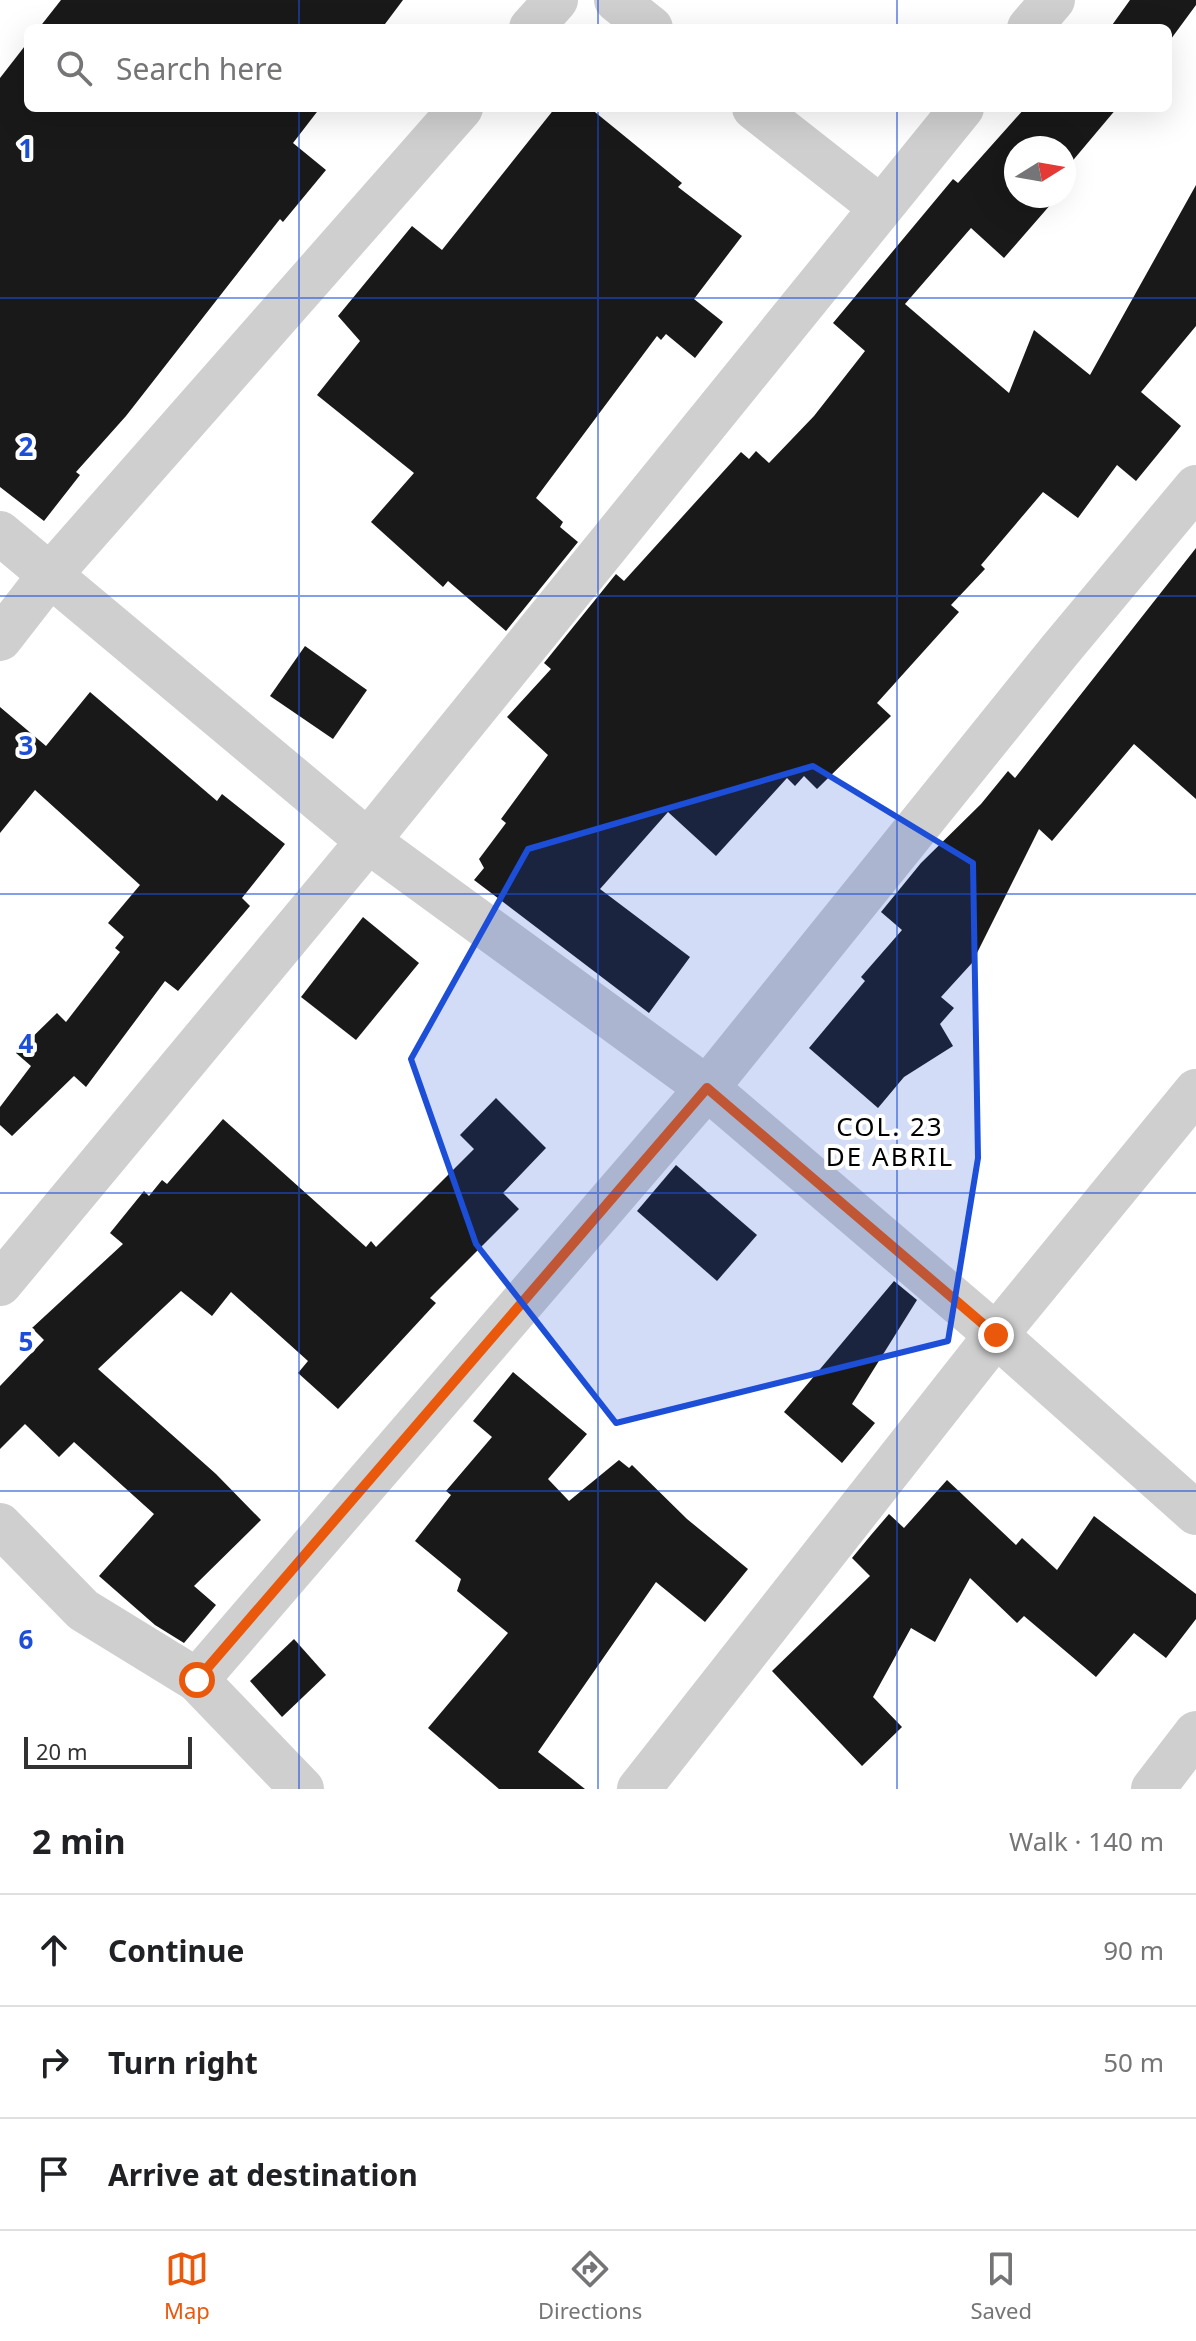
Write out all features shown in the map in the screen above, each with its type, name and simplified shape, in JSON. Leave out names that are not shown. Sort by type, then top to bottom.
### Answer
[{"type":"street","points":[[535,24],[556,0]]},
{"type":"street","points":[[616,0],[646,24]]},
{"type":"street","points":[[1032,24],[1053,0]]},
{"type":"street","points":[[0,639],[49,576],[457,112]]},
{"type":"street","points":[[759,112],[879,206]]},
{"type":"street","points":[[0,1284],[368,841],[879,206],[959,112]]},
{"type":"street","points":[[197,1680],[707,1088],[1060,650],[1196,487]]},
{"type":"street","points":[[0,533],[368,841],[707,1088],[996,1335],[1196,1513]]},
{"type":"street","points":[[639,1789],[996,1335],[1196,1091]]},
{"type":"street","points":[[0,1525],[83,1610],[197,1680],[302,1789]]},
{"type":"street","points":[[1153,1789],[1196,1733]]},
{"type":"highlighted area","points":[[813,766],[973,863],[978,1158],[948,1341],[616,1423],[476,1244],[411,1059],[528,849]]},
{"type":"building","points":[[61,0],[403,0],[385,24],[42,24]]},
{"type":"building","points":[[1130,0],[1196,0],[1196,5],[1172,38],[1172,24],[1113,24]]},
{"type":"building","points":[[24,47],[24,112],[317,112],[293,143],[326,170],[283,222],[280,219],[126,416],[76,472],[80,475],[44,521],[0,487],[0,78]]},
{"type":"building","points":[[552,112],[595,112],[682,183],[678,187],[742,236],[694,299],[723,322],[695,358],[666,334],[661,340],[657,336],[536,498],[563,522],[560,527],[578,542],[506,631],[448,581],[443,587],[371,522],[414,473],[317,395],[360,341],[338,316],[412,226],[442,250]]},
{"type":"building","points":[[1021,112],[1114,112],[1076,157],[1076,136],[1004,136],[1004,208],[1048,208],[1004,258],[971,228],[905,304],[1009,393],[1034,330],[1090,375],[1196,185],[1196,326],[1141,392],[1181,426],[1136,481],[1117,465],[1078,518],[1043,492],[981,565],[985,569],[951,605],[959,612],[877,703],[891,716],[817,789],[804,776],[795,786],[787,778],[716,856],[668,812],[600,889],[690,957],[649,1013],[474,880],[484,868],[479,859],[506,823],[501,819],[548,755],[507,717],[551,669],[544,663],[616,574],[624,581],[741,452],[749,459],[756,451],[769,463],[814,416],[865,351],[833,323],[953,179],[958,183]]},
{"type":"building","points":[[1196,548],[1196,799],[1134,744],[1052,841],[1039,829],[972,963],[941,997],[954,1008],[940,1024],[953,1046],[904,1077],[878,1108],[809,1048],[865,981],[861,977],[902,930],[881,912],[921,863],[981,804],[1008,771],[1015,778]]},
{"type":"building","points":[[305,646],[367,690],[333,739],[270,696]]},
{"type":"building","points":[[90,692],[217,801],[222,794],[285,844],[242,898],[250,906],[178,991],[165,981],[86,1087],[74,1076],[12,1136],[0,1125],[0,1107],[31,1066],[16,1053],[57,1013],[66,1022],[120,952],[115,948],[124,937],[108,923],[140,885],[35,790],[0,833],[0,707],[46,746]]},
{"type":"building","points":[[363,917],[419,963],[356,1040],[301,997]]},
{"type":"building","points":[[496,1098],[546,1148],[503,1193],[519,1209],[430,1298],[436,1303],[338,1409],[298,1373],[308,1361],[231,1292],[212,1316],[181,1291],[98,1369],[216,1474],[261,1520],[194,1586],[216,1605],[184,1643],[155,1625],[99,1576],[154,1514],[74,1442],[59,1457],[25,1424],[0,1449],[0,1386],[44,1340],[32,1328],[123,1244],[110,1233],[144,1191],[149,1196],[162,1180],[167,1184],[223,1119],[366,1247],[371,1241],[376,1247],[474,1149],[460,1135]]},
{"type":"building","points":[[676,1165],[757,1235],[717,1281],[637,1211]]},
{"type":"building","points":[[894,1281],[917,1300],[852,1404],[875,1423],[842,1463],[784,1412]]},
{"type":"building","points":[[513,1372],[587,1434],[548,1479],[569,1501],[619,1460],[629,1468],[632,1465],[687,1519],[748,1569],[705,1622],[656,1582],[538,1752],[585,1789],[499,1789],[428,1728],[508,1633],[457,1591],[461,1579],[415,1541],[451,1495],[446,1491],[492,1437],[473,1421]]},
{"type":"building","points":[[947,1480],[1016,1545],[1022,1538],[1057,1570],[1094,1516],[1196,1594],[1196,1619],[1166,1658],[1134,1633],[1096,1677],[1024,1616],[1017,1623],[970,1578],[935,1642],[911,1628],[873,1697],[902,1727],[862,1766],[772,1671],[870,1576],[852,1558],[889,1514],[904,1528]]},
{"type":"building","points":[[294,1639],[326,1675],[282,1717],[250,1681]]},
{"type":"district","name":"COL. 23 DE ABRIL","points":[[890,1141]]},
{"type":"route","points":[[197,1680],[707,1088],[996,1335]]}]
